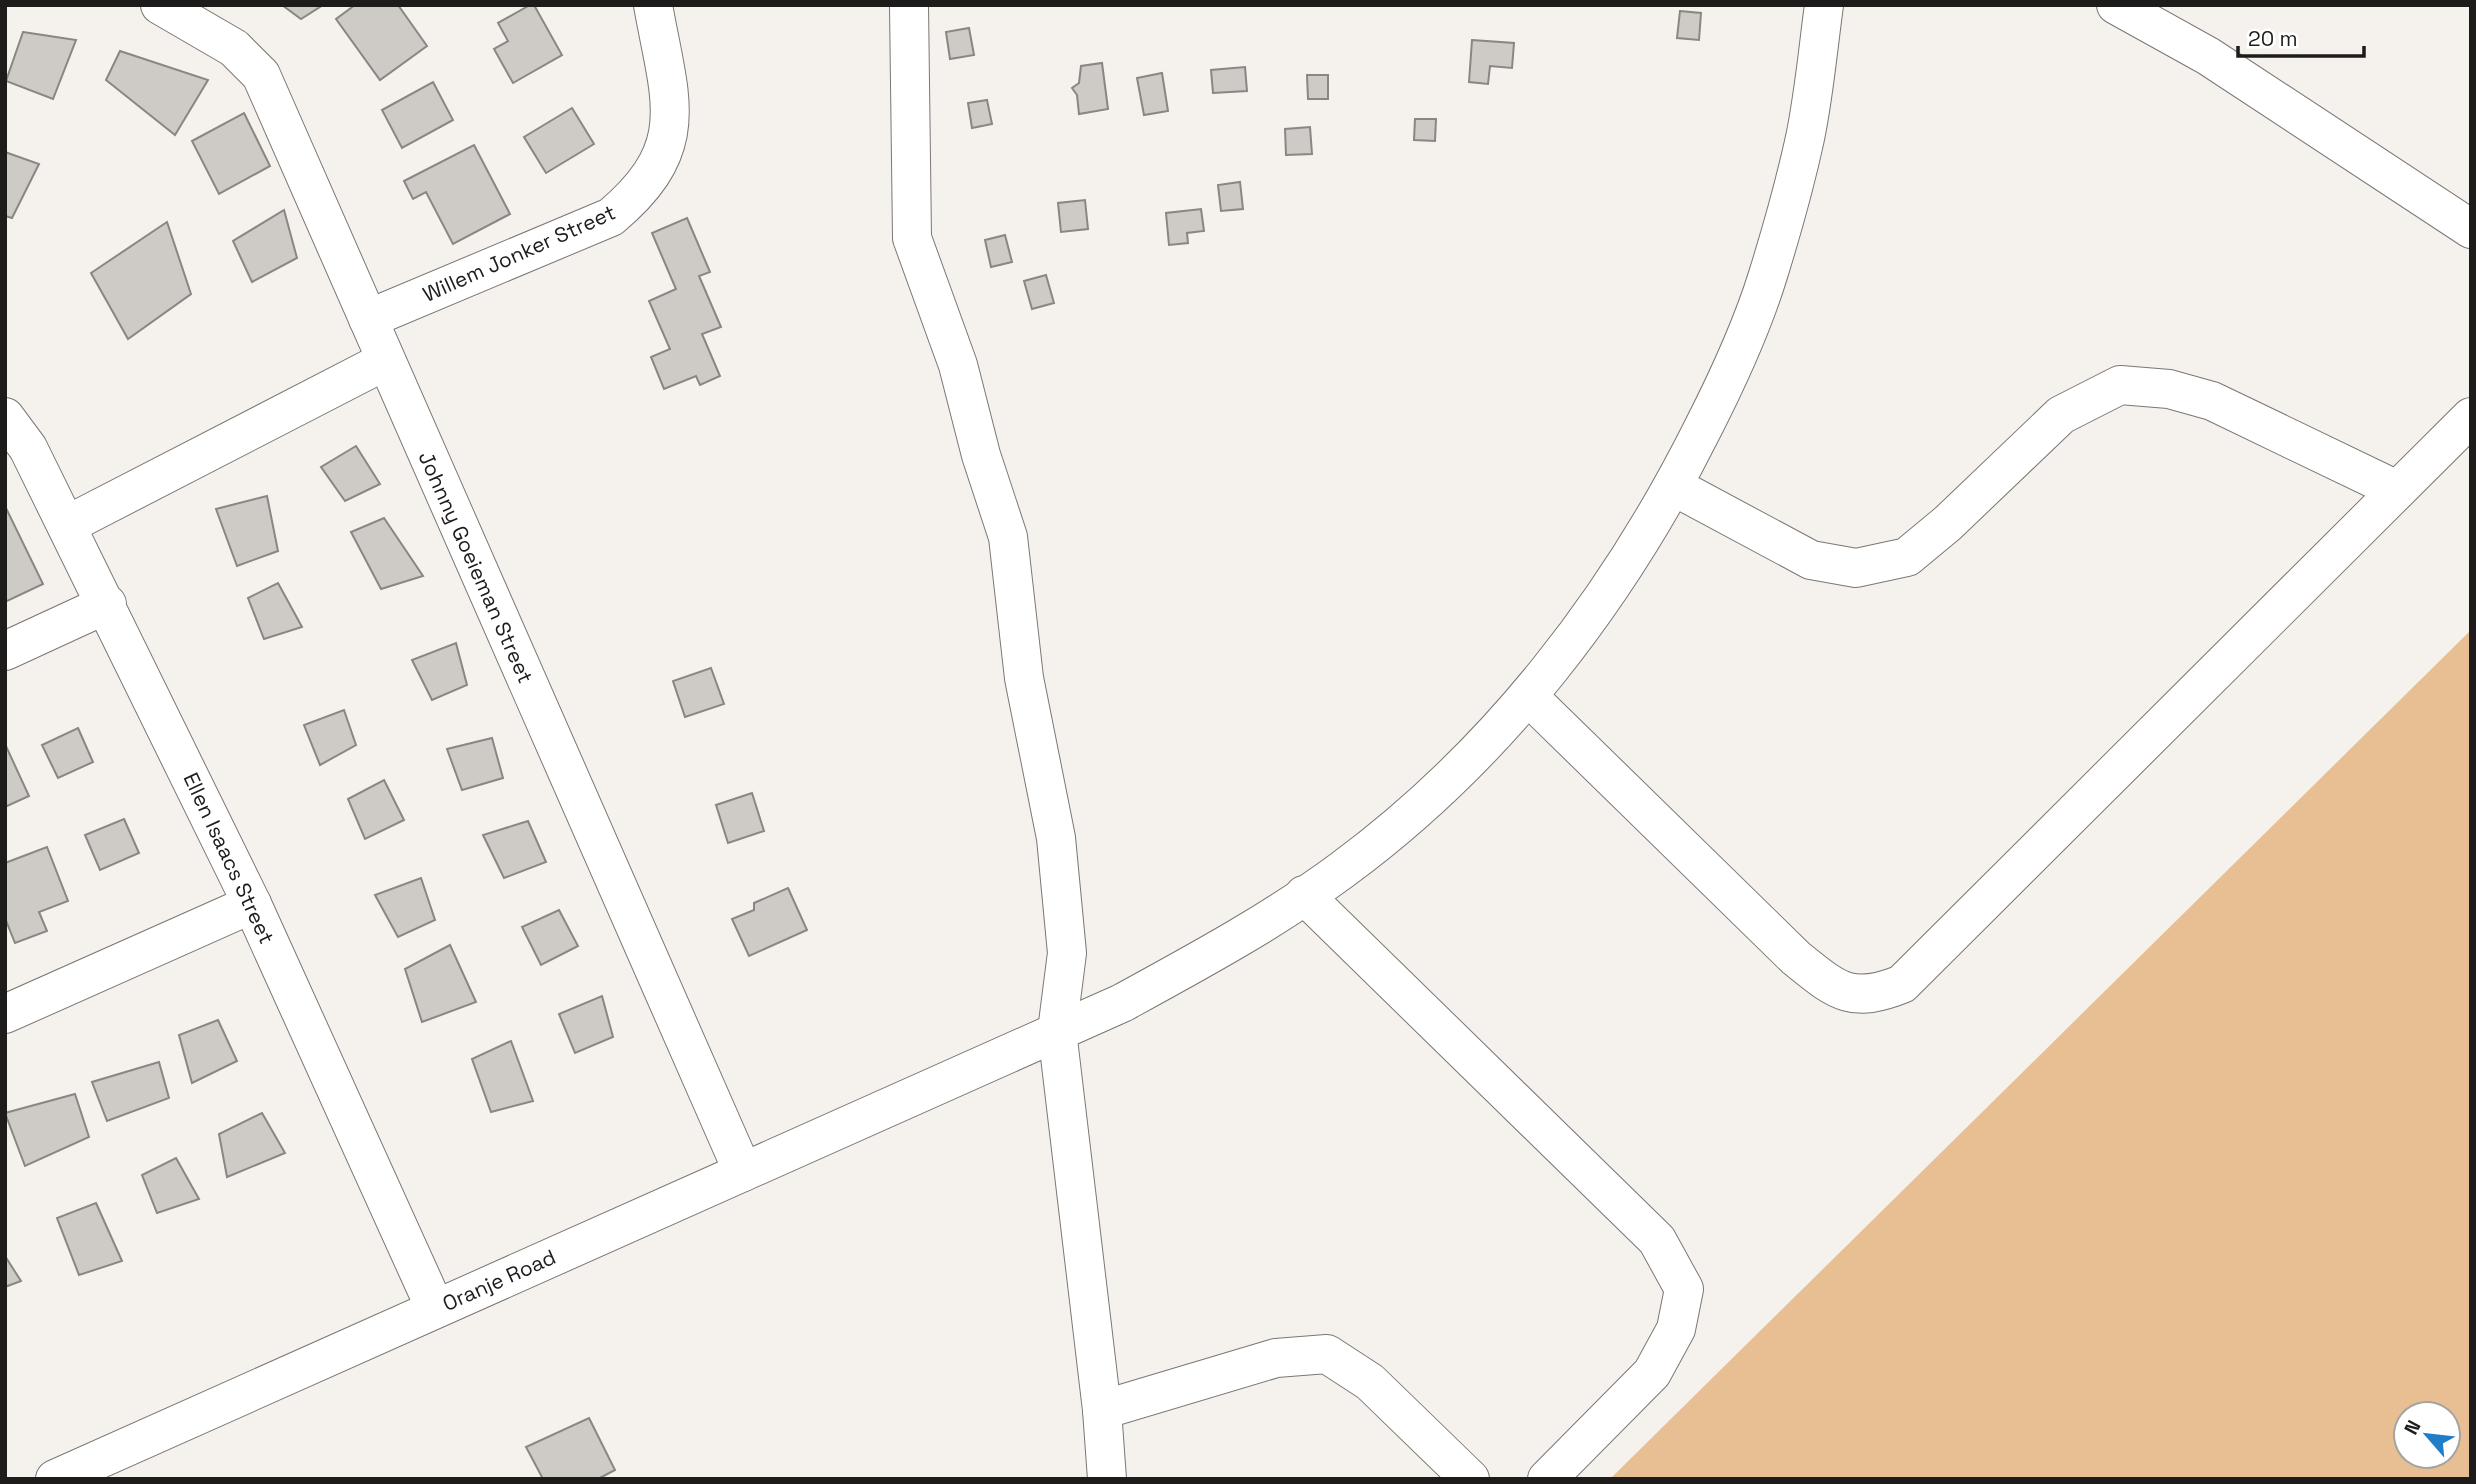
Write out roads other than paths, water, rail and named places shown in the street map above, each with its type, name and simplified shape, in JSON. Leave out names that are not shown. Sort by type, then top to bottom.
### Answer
[{"type":"street","name":"Johnny Goeieman Street","points":[[160,5],[234,48],[261,75],[743,1172]]},
{"type":"street","name":"Willem Jonker Street","points":[[368,319],[611,217],[637,195],[655,172],[667,145],[670,119],[653,5]]},
{"type":"street","points":[[909,5],[912,237],[958,365],[981,455],[1008,537],[1024,678],[1056,838],[1067,953],[1058,1031],[1102,1410],[1107,1479]]},
{"type":"street","name":"Oranje Road","points":[[55,1479],[1122,1003],[1197,962],[1350,864],[1451,779],[1528,696],[1565,651],[1627,562],[1672,486],[1727,381],[1768,277],[1805,138],[1824,5]]},
{"type":"street","points":[[2131,8],[2471,229]]},
{"type":"street","points":[[67,525],[385,362]]},
{"type":"street","points":[[1672,486],[1811,560],[1856,568],[1868,566],[1907,557],[1948,523],[2061,415],[2120,385],[2169,389],[2212,401],[2397,490]]},
{"type":"street","name":"Ellen Isaacs Street","points":[[5,417],[29,448],[252,904],[435,1308]]},
{"type":"street","points":[[1528,696],[1796,958],[1835,989],[1875,995],[1902,984],[2471,417]]},
{"type":"street","points":[[5,651],[107,604]]},
{"type":"street","points":[[1304,895],[1657,1240],[1684,1289],[1676,1329],[1652,1373],[1547,1479]]},
{"type":"street","points":[[5,1014],[252,904]]},
{"type":"street","points":[[1102,1410],[1276,1358],[1327,1354],[1370,1382],[1471,1479]]}]
